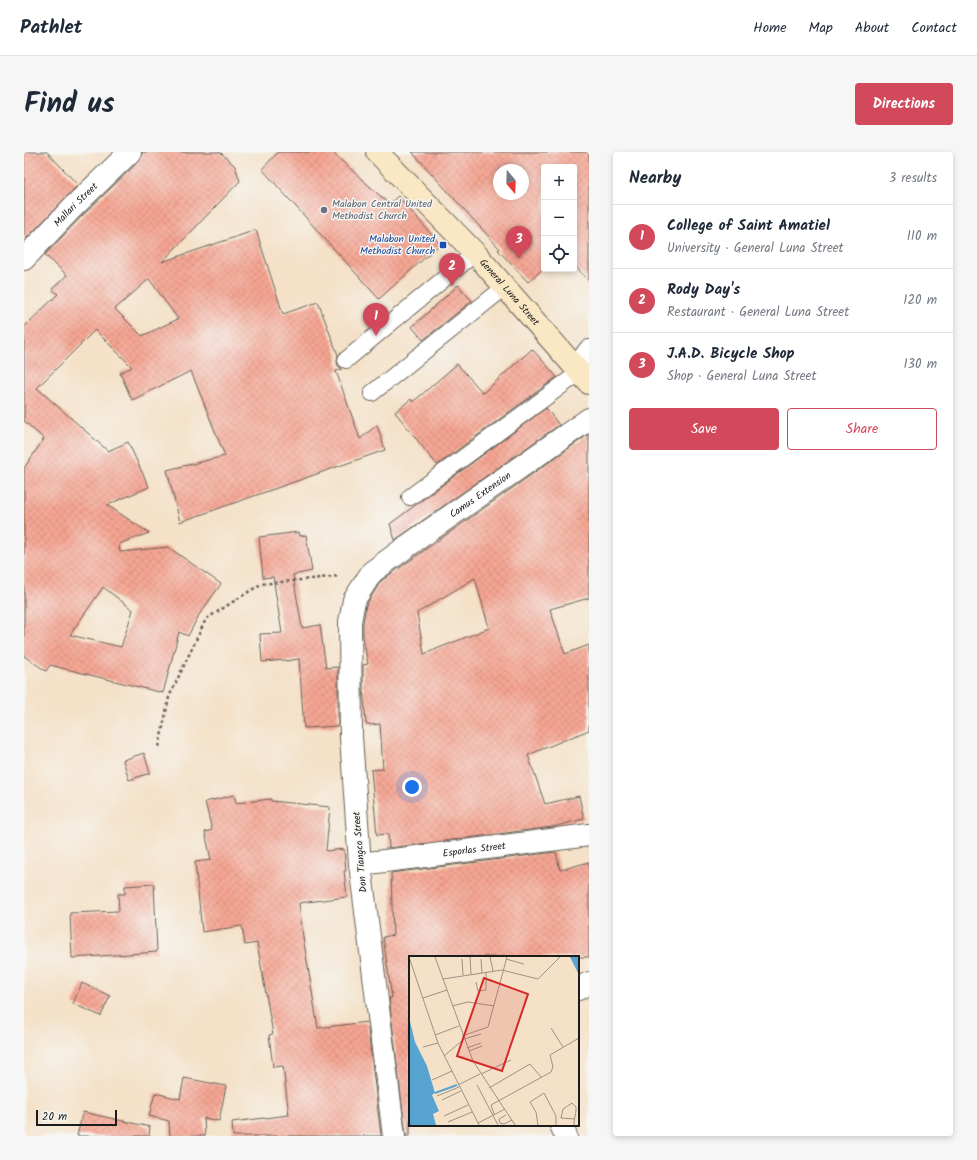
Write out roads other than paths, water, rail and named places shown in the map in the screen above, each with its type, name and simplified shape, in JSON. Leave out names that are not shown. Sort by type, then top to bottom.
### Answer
[{"type":"main road","name":"General Luna Street","points":[[377,152],[584,369]]},
{"type":"street","name":"Mallari Street","points":[[24,260],[71,209],[130,152]]},
{"type":"street","name":"Camus Extension","points":[[372,572],[589,419]]},
{"type":"street","name":"Don Tiangco Street","points":[[372,572],[354,600],[350,622],[351,737],[360,864],[394,1136]]},
{"type":"street","name":"Esporlas Street","points":[[360,864],[589,835]]},
{"type":"street","points":[[579,988],[589,983]]},
{"type":"street","points":[[561,1126],[566,1136]]},
{"type":"lane","points":[[346,360],[475,253]]},
{"type":"lane","points":[[372,393],[505,287]]},
{"type":"lane","points":[[410,497],[584,369]]},
{"type":"place","name":"Malabon Central United Methodist Church","points":[[324,210]]},
{"type":"place","name":"Malabon United Methodist Church","points":[[443,245]]},
{"type":"place","name":"J.A.D. Bicycle Shop","points":[[519,259]]},
{"type":"place","name":"Rody Day's","points":[[452,286]]},
{"type":"place","name":"College of Saint Amatiel","points":[[376,336]]}]
